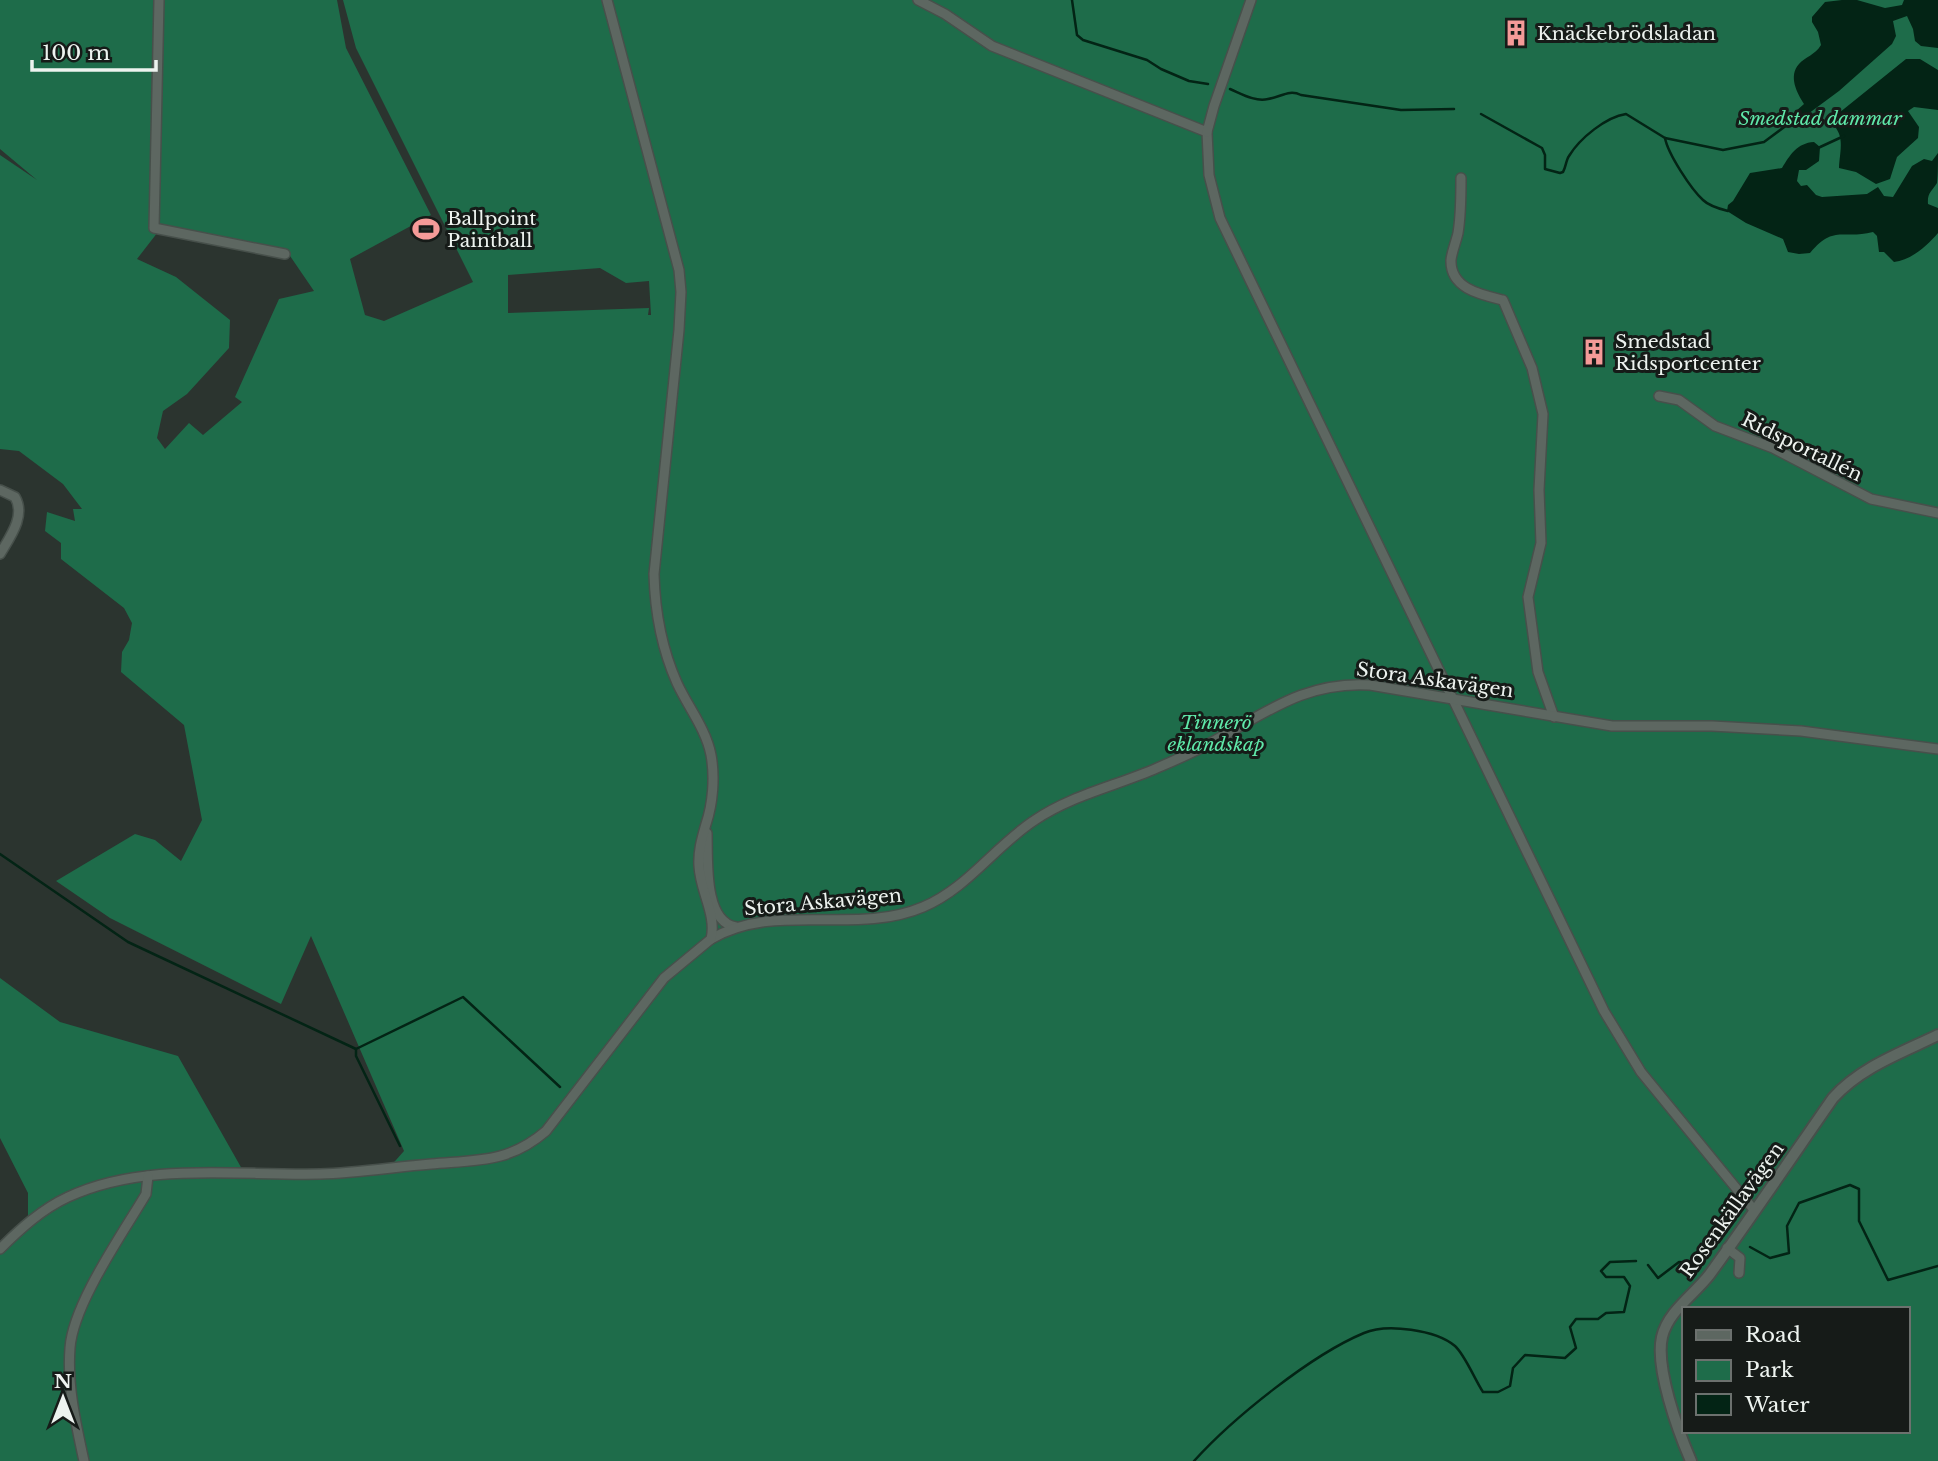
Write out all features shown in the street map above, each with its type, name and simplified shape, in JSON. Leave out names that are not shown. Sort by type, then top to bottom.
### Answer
[{"type":"street","points":[[159,0],[154,228],[285,254]]},
{"type":"street","points":[[607,0],[679,270],[679,330],[654,574],[655,603],[659,634],[667,660],[703,730],[710,751],[713,783],[700,845],[699,865],[712,923],[711,939]]},
{"type":"street","points":[[918,0],[945,14],[992,46],[1207,132]]},
{"type":"street","points":[[1251,0],[1207,132],[1209,175],[1220,218],[1618,1038],[1641,1072],[1754,1210]]},
{"type":"street","points":[[1461,178],[1459,224],[1451,266],[1461,284],[1471,291],[1503,300],[1532,368],[1543,414],[1541,543],[1528,597],[1538,672],[1554,717]]},
{"type":"street","name":"Ridsportallén","points":[[1658,396],[1679,400],[1714,426],[1773,448],[1871,499],[1938,513]]},
{"type":"street","points":[[0,491],[15,497],[20,509],[19,518],[0,554]]},
{"type":"street","name":"Stora Askavägen","points":[[0,1249],[33,1219],[67,1197],[107,1183],[188,1173],[322,1174],[482,1160],[524,1149],[546,1131],[664,978],[711,939],[736,927],[780,919],[881,918],[915,911],[962,885],[1020,831],[1046,813],[1212,743],[1301,693],[1357,684],[1612,726],[1701,726],[1801,731],[1938,749]]},
{"type":"street","points":[[706,826],[707,872],[711,893],[719,918],[729,926],[736,927]]},
{"type":"street","name":"Rosenkällavägen","points":[[1691,1461],[1675,1419],[1662,1360],[1661,1339],[1671,1317],[1702,1284],[1844,1086],[1863,1072],[1938,1035]]},
{"type":"street","points":[[85,1461],[75,1417],[70,1346],[76,1320],[88,1294],[146,1194],[148,1177]]},
{"type":"street","points":[[1727,1248],[1740,1258],[1738,1273]]},
{"type":"green space","name":"Tinnerö eklandskap","points":[[0,0],[337,0],[346,48],[431,215],[350,259],[365,315],[384,321],[473,282],[356,48],[343,0],[1938,0],[1938,1461],[0,1461],[0,1247],[28,1223],[28,1193],[0,1138],[0,978],[60,1022],[178,1056],[242,1169],[218,1173],[388,1169],[404,1151],[311,936],[281,1004],[110,918],[56,881],[135,834],[155,840],[181,861],[202,820],[184,725],[121,672],[122,652],[129,640],[132,623],[124,608],[61,559],[61,543],[45,531],[47,512],[75,521],[73,509],[82,509],[63,484],[19,451],[0,449],[0,155],[37,180],[0,149]],"holes":[[[161,228],[288,253],[314,291],[279,299],[235,397],[242,402],[203,435],[189,423],[165,449],[157,438],[163,411],[187,394],[229,348],[230,320],[176,277],[137,259]],[[600,268],[626,283],[649,281],[651,315],[648,315],[649,308],[508,313],[508,275]]]},
{"type":"water","name":"Smedstad dammar","points":[[1857,0],[1885,8],[1902,5],[1904,0],[1938,0],[1938,48],[1921,46],[1915,41],[1907,16],[1893,21],[1896,36],[1892,44],[1839,91],[1793,125],[1787,119],[1804,104],[1795,84],[1794,74],[1801,62],[1821,45],[1812,17],[1825,2]]},
{"type":"water","name":"Smedstad dammar","points":[[1906,59],[1920,59],[1938,70],[1938,110],[1914,107],[1908,111],[1919,127],[1918,138],[1897,157],[1890,179],[1876,184],[1856,172],[1839,168],[1840,137],[1829,121]]},
{"type":"water","name":"Smedstad dammar","points":[[1814,142],[1820,147],[1819,161],[1806,170],[1799,170],[1797,181],[1822,197],[1867,194],[1878,187],[1884,196],[1893,197],[1912,166],[1924,159],[1932,161],[1938,153],[1937,183],[1930,192],[1928,204],[1938,208],[1938,233],[1918,252],[1894,262],[1884,252],[1879,252],[1877,236],[1873,232],[1833,236],[1818,244],[1810,253],[1799,254],[1788,252],[1783,239],[1746,223],[1727,211],[1728,205],[1750,173],[1782,168],[1799,147]]},
{"type":"waterway","points":[[1072,0],[1077,35],[1083,40],[1147,60],[1189,81],[1208,84]]},
{"type":"waterway","points":[[1230,89],[1258,99],[1293,93],[1401,110],[1454,109]]},
{"type":"waterway","points":[[1481,114],[1542,148],[1545,169],[1560,173],[1574,149],[1587,136],[1610,119],[1626,114],[1665,138],[1723,150],[1764,142],[1791,122]]},
{"type":"waterway","points":[[1818,148],[1844,136]]},
{"type":"waterway","points":[[1665,138],[1675,162],[1698,195],[1708,204],[1728,211]]},
{"type":"waterway","points":[[0,854],[128,942],[356,1049],[463,997],[560,1087]]},
{"type":"waterway","points":[[356,1049],[356,1056],[400,1146]]},
{"type":"waterway","points":[[1750,1247],[1770,1258],[1789,1253],[1787,1226],[1799,1203],[1850,1185],[1859,1189],[1859,1221],[1888,1280],[1938,1266]]},
{"type":"waterway","points":[[1648,1265],[1658,1278],[1679,1262],[1696,1264],[1718,1234]]},
{"type":"waterway","points":[[1194,1461],[1251,1407],[1297,1372],[1343,1343],[1374,1330],[1398,1328],[1424,1332],[1447,1340],[1462,1355],[1483,1392],[1498,1392],[1510,1386],[1513,1368],[1525,1355],[1565,1358],[1576,1348],[1570,1327],[1576,1319],[1598,1319],[1606,1313],[1624,1312],[1630,1286],[1624,1277],[1606,1277],[1601,1271],[1610,1262],[1636,1261]]},
{"type":"place","name":"Knäckebrödsladan","points":[[1516,33]]},
{"type":"place","name":"Ballpoint Paintball","points":[[426,229]]},
{"type":"place","name":"Smedstad Ridsportcenter","points":[[1594,352]]}]
